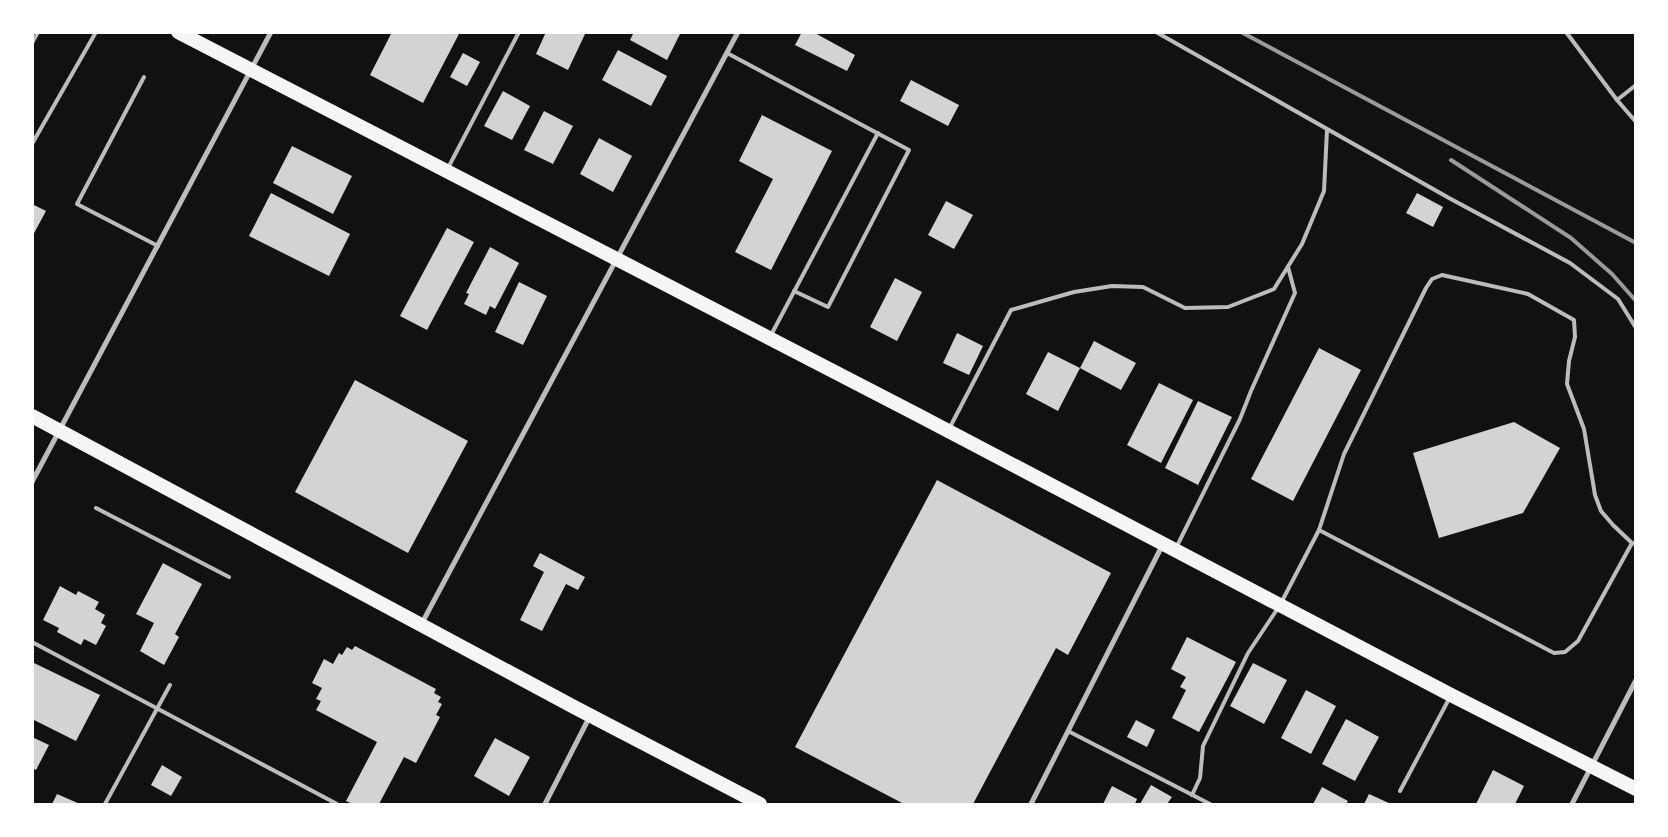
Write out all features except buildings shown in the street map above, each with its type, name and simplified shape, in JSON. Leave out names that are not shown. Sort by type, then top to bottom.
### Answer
[{"type":"highway","points":[[178,32],[948,430],[1451,695],[1636,789]]},
{"type":"highway","points":[[32,416],[590,716],[760,804]]},
{"type":"street","points":[[32,482],[271,32]]},
{"type":"street","points":[[421,625],[738,32]]},
{"type":"street","points":[[1031,804],[1068,731],[1168,547]]},
{"type":"street","points":[[1572,804],[1636,680]]},
{"type":"street","points":[[545,804],[590,716]]},
{"type":"lane","points":[[32,43],[38,32]]},
{"type":"lane","points":[[32,144],[96,32]]},
{"type":"lane","points":[[446,171],[519,32]]},
{"type":"lane","points":[[1156,32],[1327,130],[1570,263],[1618,299],[1636,328]]},
{"type":"lane","points":[[1566,32],[1636,122]]},
{"type":"lane","points":[[727,53],[909,150],[828,307],[794,290]]},
{"type":"lane","points":[[144,77],[77,204],[158,246]]},
{"type":"lane","points":[[1617,100],[1636,85]]},
{"type":"lane","points":[[948,430],[1011,310],[1074,292],[1112,286],[1143,287],[1185,308],[1228,306],[1274,289],[1302,244],[1324,191],[1327,130]]},
{"type":"lane","points":[[769,339],[878,133]]},
{"type":"lane","points":[[1168,547],[1240,419],[1295,293],[1288,267]]},
{"type":"lane","points":[[1192,795],[1200,778],[1203,746],[1248,653],[1280,605],[1319,530],[1344,454],[1426,288],[1432,280],[1442,275],[1528,294],[1574,320],[1575,337],[1569,361],[1567,384],[1584,429],[1595,495],[1601,511],[1634,544],[1578,642],[1566,652],[1554,653],[1319,530]]},
{"type":"lane","points":[[96,508],[229,577]]},
{"type":"lane","points":[[32,642],[337,804]]},
{"type":"lane","points":[[105,804],[170,685]]},
{"type":"lane","points":[[1400,791],[1451,695]]},
{"type":"lane","points":[[1068,731],[1210,804]]},
{"type":"railway","points":[[1241,32],[1636,243]]},
{"type":"railway","points":[[1451,160],[1571,238],[1612,274],[1636,301]]}]
